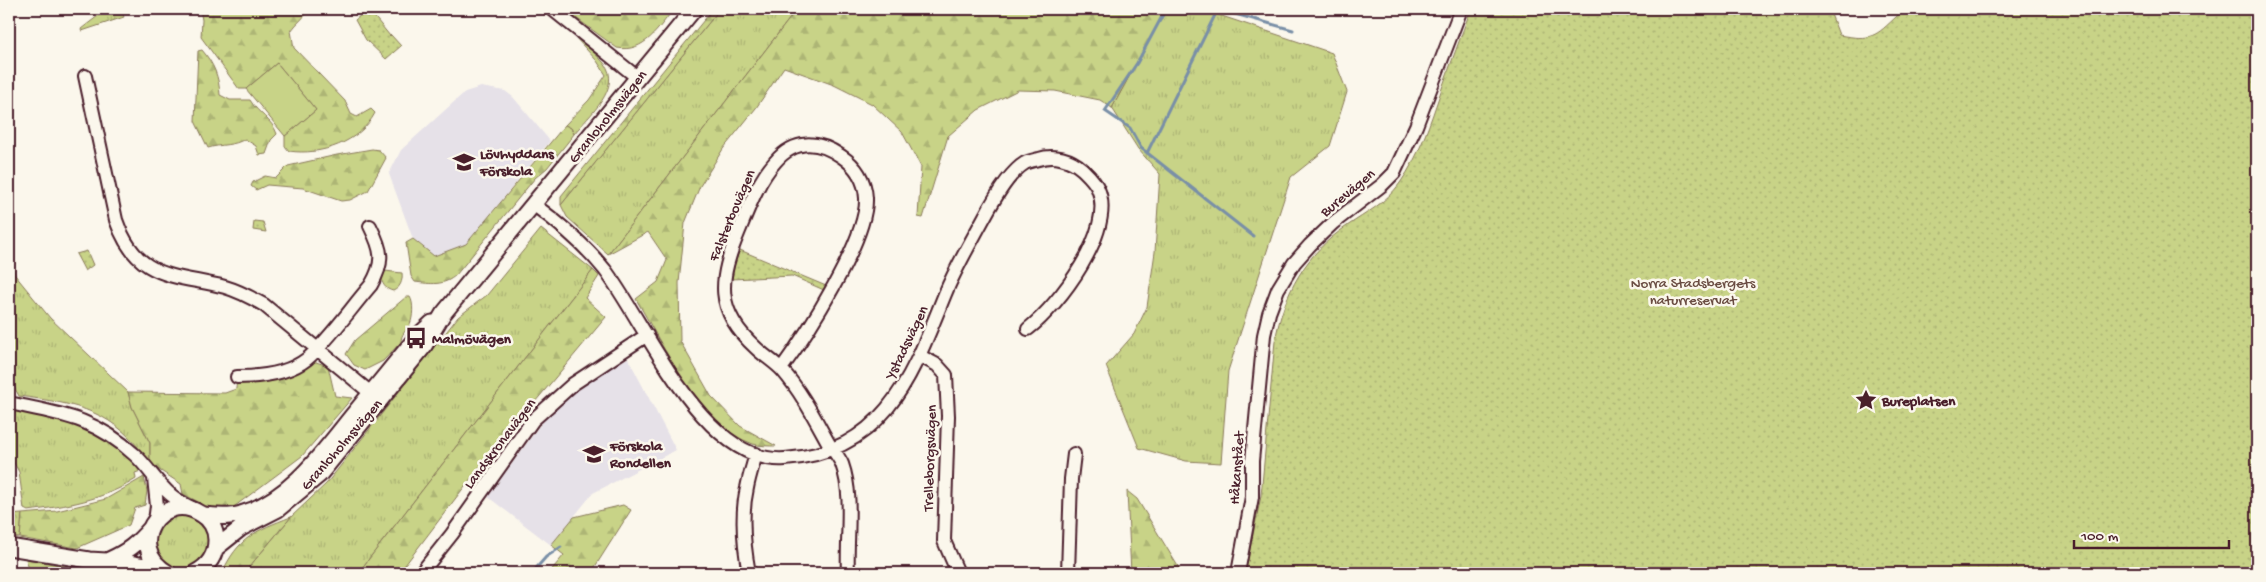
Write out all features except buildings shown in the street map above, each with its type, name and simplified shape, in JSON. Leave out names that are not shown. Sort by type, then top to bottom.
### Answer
[{"type":"street","points":[[552,9],[638,78]]},
{"type":"street","name":"Granloholmsvägen","points":[[108,560],[126,553],[138,543],[165,512],[174,508],[232,517],[243,514],[273,499],[312,464],[424,346],[443,314],[694,9]]},
{"type":"street","name":"Burevägen","points":[[1260,365],[1265,328],[1278,289],[1294,263],[1333,223],[1382,185],[1394,173],[1416,126],[1461,9]]},
{"type":"street","points":[[85,76],[116,220],[123,239],[130,250],[151,268],[168,276],[227,288],[248,295],[264,305],[376,397]]},
{"type":"street","name":"Falsterbovägen","points":[[781,369],[805,337],[831,290],[852,247],[865,212],[866,198],[858,171],[851,163],[834,151],[818,146],[797,144],[782,153],[768,170],[731,250],[723,278],[725,302],[735,326],[755,347],[781,369],[798,390],[841,462],[848,491],[848,573]]},
{"type":"street","name":"Ystadsvägen","points":[[533,204],[551,217],[604,269],[619,290],[682,393],[697,412],[723,435],[749,452],[776,460],[808,458],[833,450],[858,436],[880,418],[898,396],[913,371],[960,262],[999,191],[1024,164],[1047,156],[1063,158],[1078,166],[1098,188],[1102,215],[1098,233],[1073,276],[1043,317],[1028,329]]},
{"type":"street","points":[[237,377],[276,374],[306,359],[317,349],[371,285],[382,263],[379,244],[370,226]]},
{"type":"street","name":"Landskronavägen","points":[[421,573],[452,534],[533,420],[573,384],[646,335]]},
{"type":"street","name":"Trelleborgsvägen","points":[[920,356],[938,365],[946,376],[948,416],[945,455],[944,541],[958,573]]},
{"type":"street","name":"Håkanstået","points":[[1238,573],[1252,498],[1252,461],[1260,365]]},
{"type":"street","name":"Granloholmsvägen","points":[[195,573],[211,561],[241,528],[278,509],[319,475],[376,397]]},
{"type":"street","points":[[9,402],[76,418],[118,440],[136,456],[154,478],[172,495],[199,512],[214,531],[211,561]]},
{"type":"street","points":[[749,573],[744,536],[746,489],[756,454]]},
{"type":"street","points":[[1068,573],[1071,479],[1074,454]]},
{"type":"street","points":[[154,478],[157,491],[152,525],[147,541],[148,551],[154,562],[164,571]]},
{"type":"street","points":[[9,546],[89,560],[108,560],[164,571]]},
{"type":"shaded area","name":"Lövhyddans Förskola","points":[[481,87],[505,91],[513,97],[550,141],[466,244],[434,256],[413,239],[389,174],[401,150],[465,92]]},
{"type":"shaded area","name":"Förskola Rondellen","points":[[628,358],[676,450],[593,493],[551,545],[488,497],[540,425],[564,401],[604,371]]},
{"type":"green space","points":[[107,9],[121,9],[124,17],[82,31],[81,29]]},
{"type":"green space","points":[[200,9],[309,9],[291,31],[294,48],[345,101],[351,114],[357,117],[371,109],[375,113],[360,132],[338,145],[314,151],[289,151],[285,146],[285,136],[316,110],[277,63],[246,89],[239,89],[201,37],[202,20]]},
{"type":"green space","points":[[368,9],[390,36],[401,46],[386,59],[366,40],[355,20]]},
{"type":"green space","points":[[578,9],[674,9],[656,31],[643,43],[627,49],[617,48],[572,15]]},
{"type":"green space","points":[[713,9],[720,9],[561,205],[561,196]]},
{"type":"green space","points":[[720,9],[797,9],[608,254],[567,217],[561,205]]},
{"type":"green space","points":[[797,9],[1166,9],[1112,108],[1100,100],[1055,91],[1018,90],[978,110],[948,136],[923,218],[918,217],[921,167],[902,132],[872,104],[834,85],[784,67],[756,108],[723,149],[700,186],[685,223],[679,283],[680,341],[711,396],[740,426],[776,446],[764,446],[753,444],[734,434],[716,420],[700,402],[671,360],[636,299],[658,282],[667,260],[648,232],[608,254]]},
{"type":"green space","points":[[1166,9],[1201,9],[1332,53],[1347,92],[1330,146],[1291,177],[1228,371],[1221,463],[1186,461],[1139,448],[1106,366],[1134,334],[1147,307],[1155,252],[1160,174],[1138,149],[1112,108]]},
{"type":"green space","name":"Norra Stadsbergets naturreservat","points":[[1471,9],[1829,9],[1839,35],[1859,38],[1878,33],[1898,15],[1899,9],[2257,9],[2257,573],[1245,573],[1261,496],[1275,341],[1284,307],[1299,276],[1319,249],[1332,237],[1382,202],[1400,183],[1407,172],[1419,150]]},
{"type":"green space","points":[[575,37],[594,52],[604,63],[609,72],[609,82],[602,101],[574,134],[571,128],[565,125],[589,100],[606,75],[597,61]]},
{"type":"green space","points":[[202,50],[210,60],[215,71],[220,95],[230,100],[250,100],[275,129],[277,134],[271,140],[266,154],[259,155],[256,146],[245,139],[236,143],[208,148],[195,121],[198,51]]},
{"type":"green space","points":[[277,63],[316,110],[285,136],[246,89]]},
{"type":"green space","points":[[565,125],[571,128],[574,134],[547,168],[535,178],[456,275],[442,283],[415,282],[411,276],[406,243],[413,239],[434,256],[466,244]]},
{"type":"green space","points":[[372,149],[379,150],[386,158],[368,191],[350,200],[341,201],[303,188],[267,185],[256,190],[251,186],[253,182],[265,176],[276,178],[288,166]]},
{"type":"green space","points":[[254,221],[263,222],[266,232],[253,230]]},
{"type":"green space","points":[[541,229],[593,270],[358,573],[244,573],[291,517],[327,483],[458,317],[487,295]]},
{"type":"green space","points":[[9,240],[15,275],[50,318],[128,392],[132,407],[150,443],[150,464],[137,446],[123,432],[109,421],[94,413],[59,402],[19,396],[9,378],[12,330],[9,322]]},
{"type":"green space","points":[[740,250],[826,286],[824,290],[792,276],[732,279],[735,262]]},
{"type":"green space","points":[[87,251],[93,265],[85,271],[76,254]]},
{"type":"green space","points":[[593,270],[599,276],[585,298],[606,317],[468,482],[399,573],[358,573]]},
{"type":"green space","points":[[385,271],[402,273],[401,284],[393,291],[384,286],[382,281],[381,276]]},
{"type":"green space","points":[[406,297],[410,297],[413,307],[410,324],[401,342],[383,361],[365,370],[354,365],[346,354],[355,340]]},
{"type":"green space","points":[[307,359],[328,366],[335,396],[352,398],[302,456],[231,509],[220,513],[183,494],[181,484],[150,464],[150,443],[132,407],[128,392],[225,393],[236,389],[237,377]]},
{"type":"green space","points":[[9,409],[59,417],[86,427],[119,448],[141,471],[135,473],[136,479],[97,497],[56,507],[28,511],[24,509],[19,472],[9,454]]},
{"type":"green space","points":[[144,477],[147,491],[145,505],[135,508],[129,525],[77,548],[20,538],[22,514],[57,511],[106,499]]},
{"type":"green space","points":[[1127,491],[1137,499],[1182,573],[1131,573]]},
{"type":"green space","points":[[623,505],[631,510],[591,573],[549,573],[564,555],[551,545],[574,517]]},
{"type":"green space","points":[[22,514],[20,538],[9,537],[9,515]]},
{"type":"green space","points":[[176,514],[186,514],[201,522],[207,531],[209,542],[207,553],[201,562],[186,570],[176,570],[165,565],[158,558],[153,547],[153,537],[158,526],[165,519]]},
{"type":"green space","points":[[291,517],[244,573],[222,573],[235,551],[249,537],[268,526]]},
{"type":"green space","points":[[26,559],[97,572],[140,573],[30,573]]},
{"type":"waterway","points":[[1166,9],[1137,63],[1105,111],[1130,128],[1141,148],[1253,236]]},
{"type":"waterway","points":[[1217,9],[1293,30]]},
{"type":"waterway","points":[[1147,153],[1218,9]]},
{"type":"waterway","points":[[532,573],[546,557],[561,547]]},
{"type":"place","name":"Lövhyddans Förskola","points":[[464,162]]},
{"type":"place","name":"Malmövägen","points":[[416,338]]},
{"type":"place","name":"Bureplatsen","points":[[1866,400]]},
{"type":"place","name":"Förskola Rondellen","points":[[594,454]]}]
